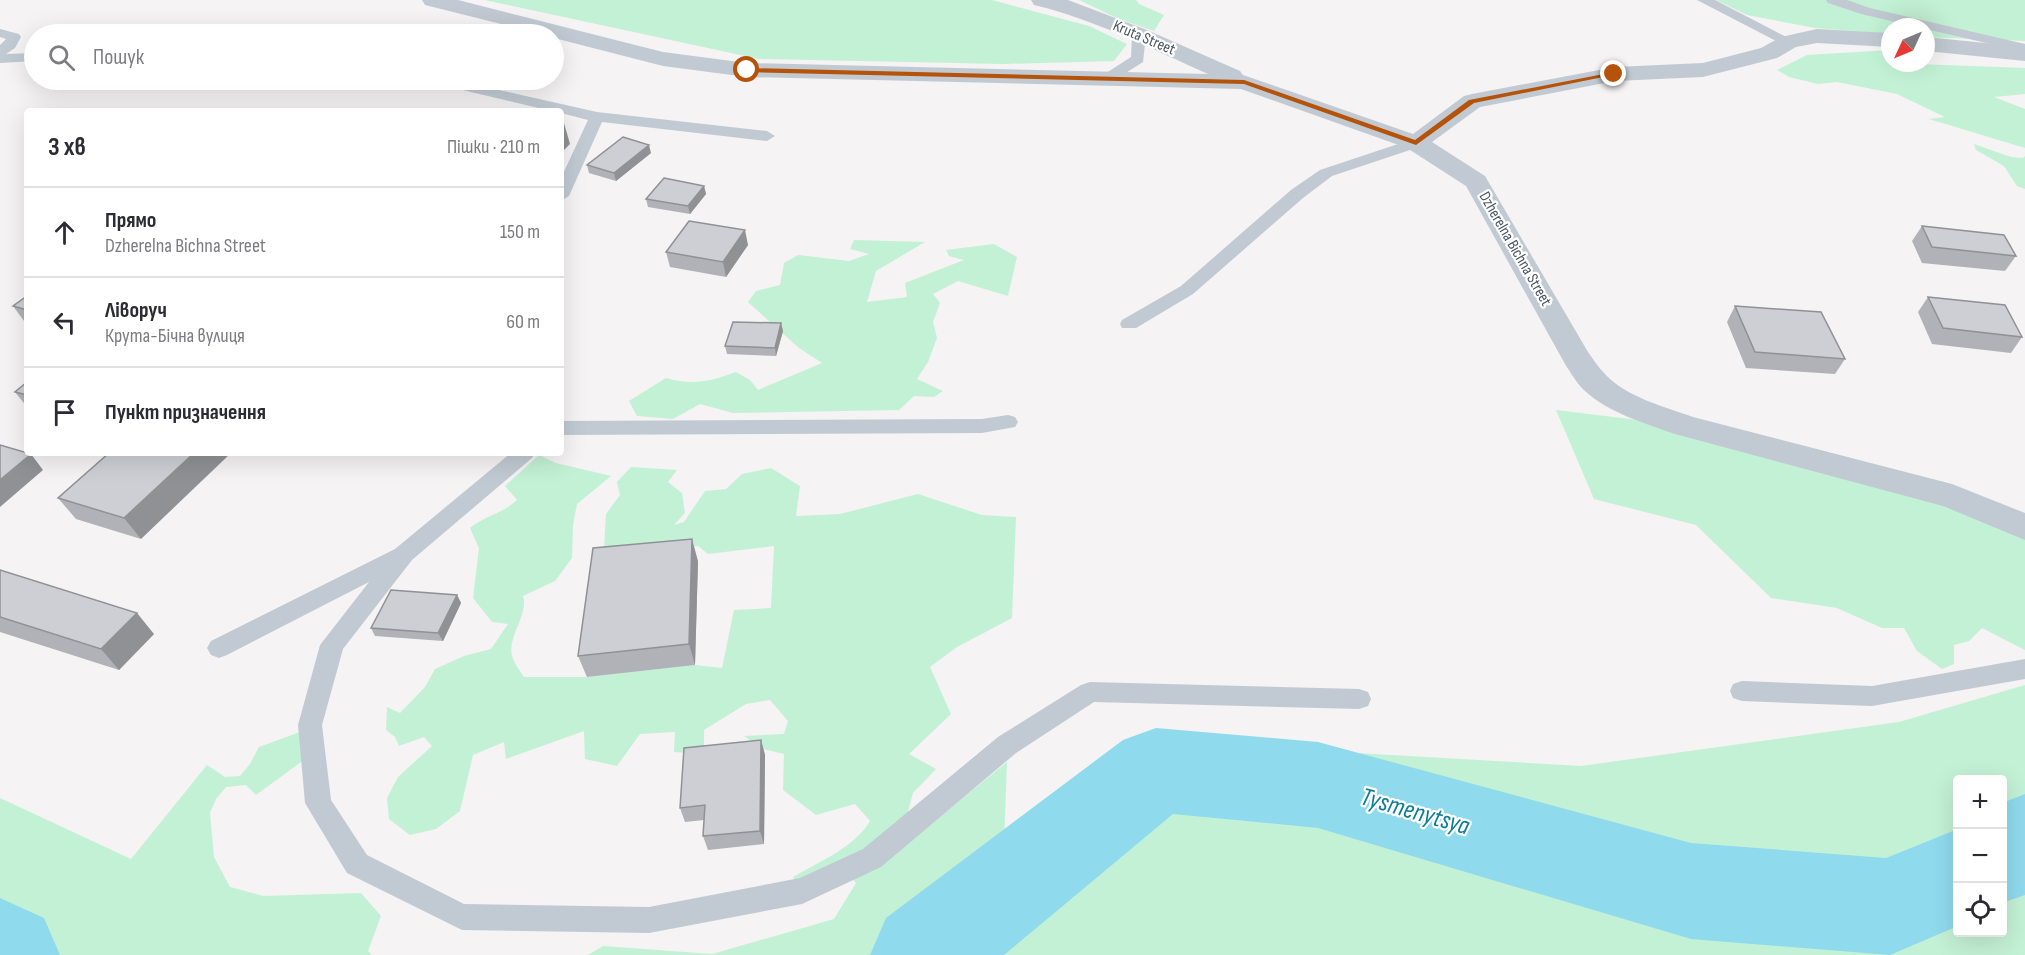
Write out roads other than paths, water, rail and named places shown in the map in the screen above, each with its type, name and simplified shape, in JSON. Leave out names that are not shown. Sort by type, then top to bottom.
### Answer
[{"type":"street","name":"Dzherelna Bichna Street","points":[[433,0],[527,24]]},
{"type":"street","name":"Kruta Street","points":[[1042,0],[1139,35],[1244,82]]},
{"type":"street","name":"Dzherelna Bichna Street","points":[[564,34],[663,59],[747,70],[1244,82],[1416,143],[1476,181],[1576,357],[1595,383],[1618,399],[1686,426],[1952,496],[2025,527]]},
{"type":"street","points":[[1416,143],[1472,101],[1614,74],[1703,70],[1769,53],[1789,42],[1816,36],[1881,40]]},
{"type":"street","points":[[1935,45],[2025,54]]},
{"type":"lane","points":[[1704,0],[1789,42]]},
{"type":"lane","points":[[1833,0],[1866,11],[2025,48]]},
{"type":"lane","points":[[0,33],[14,37],[10,45],[0,52]]},
{"type":"lane","points":[[1105,80],[1138,59],[1139,35]]},
{"type":"lane","points":[[0,59],[24,58]]},
{"type":"lane","points":[[481,90],[558,108]]},
{"type":"lane","points":[[564,109],[597,117],[767,136]]},
{"type":"lane","points":[[564,189],[597,117]]},
{"type":"lane","points":[[1129,324],[1187,290],[1297,194],[1326,173],[1416,143]]},
{"type":"lane","points":[[564,428],[982,426],[1008,422]]},
{"type":"lane","points":[[521,456],[404,554],[332,645],[310,725],[318,803],[357,864],[462,918],[649,920],[802,891],[872,858],[1007,745],[1090,692],[1359,699]]},
{"type":"lane","points":[[219,648],[404,554]]},
{"type":"lane","points":[[1742,692],[1872,696],[2025,669]]},
{"type":"waterway","name":"Tysmenytsya","points":[[923,955],[1156,770],[1318,785],[1691,891],[1887,907],[1953,878]]},
{"type":"waterway","name":"Tysmenytsya","points":[[2007,855],[2015,852],[2025,840]]},
{"type":"waterway","name":"Tysmenytsya","points":[[0,950],[7,955]]}]
